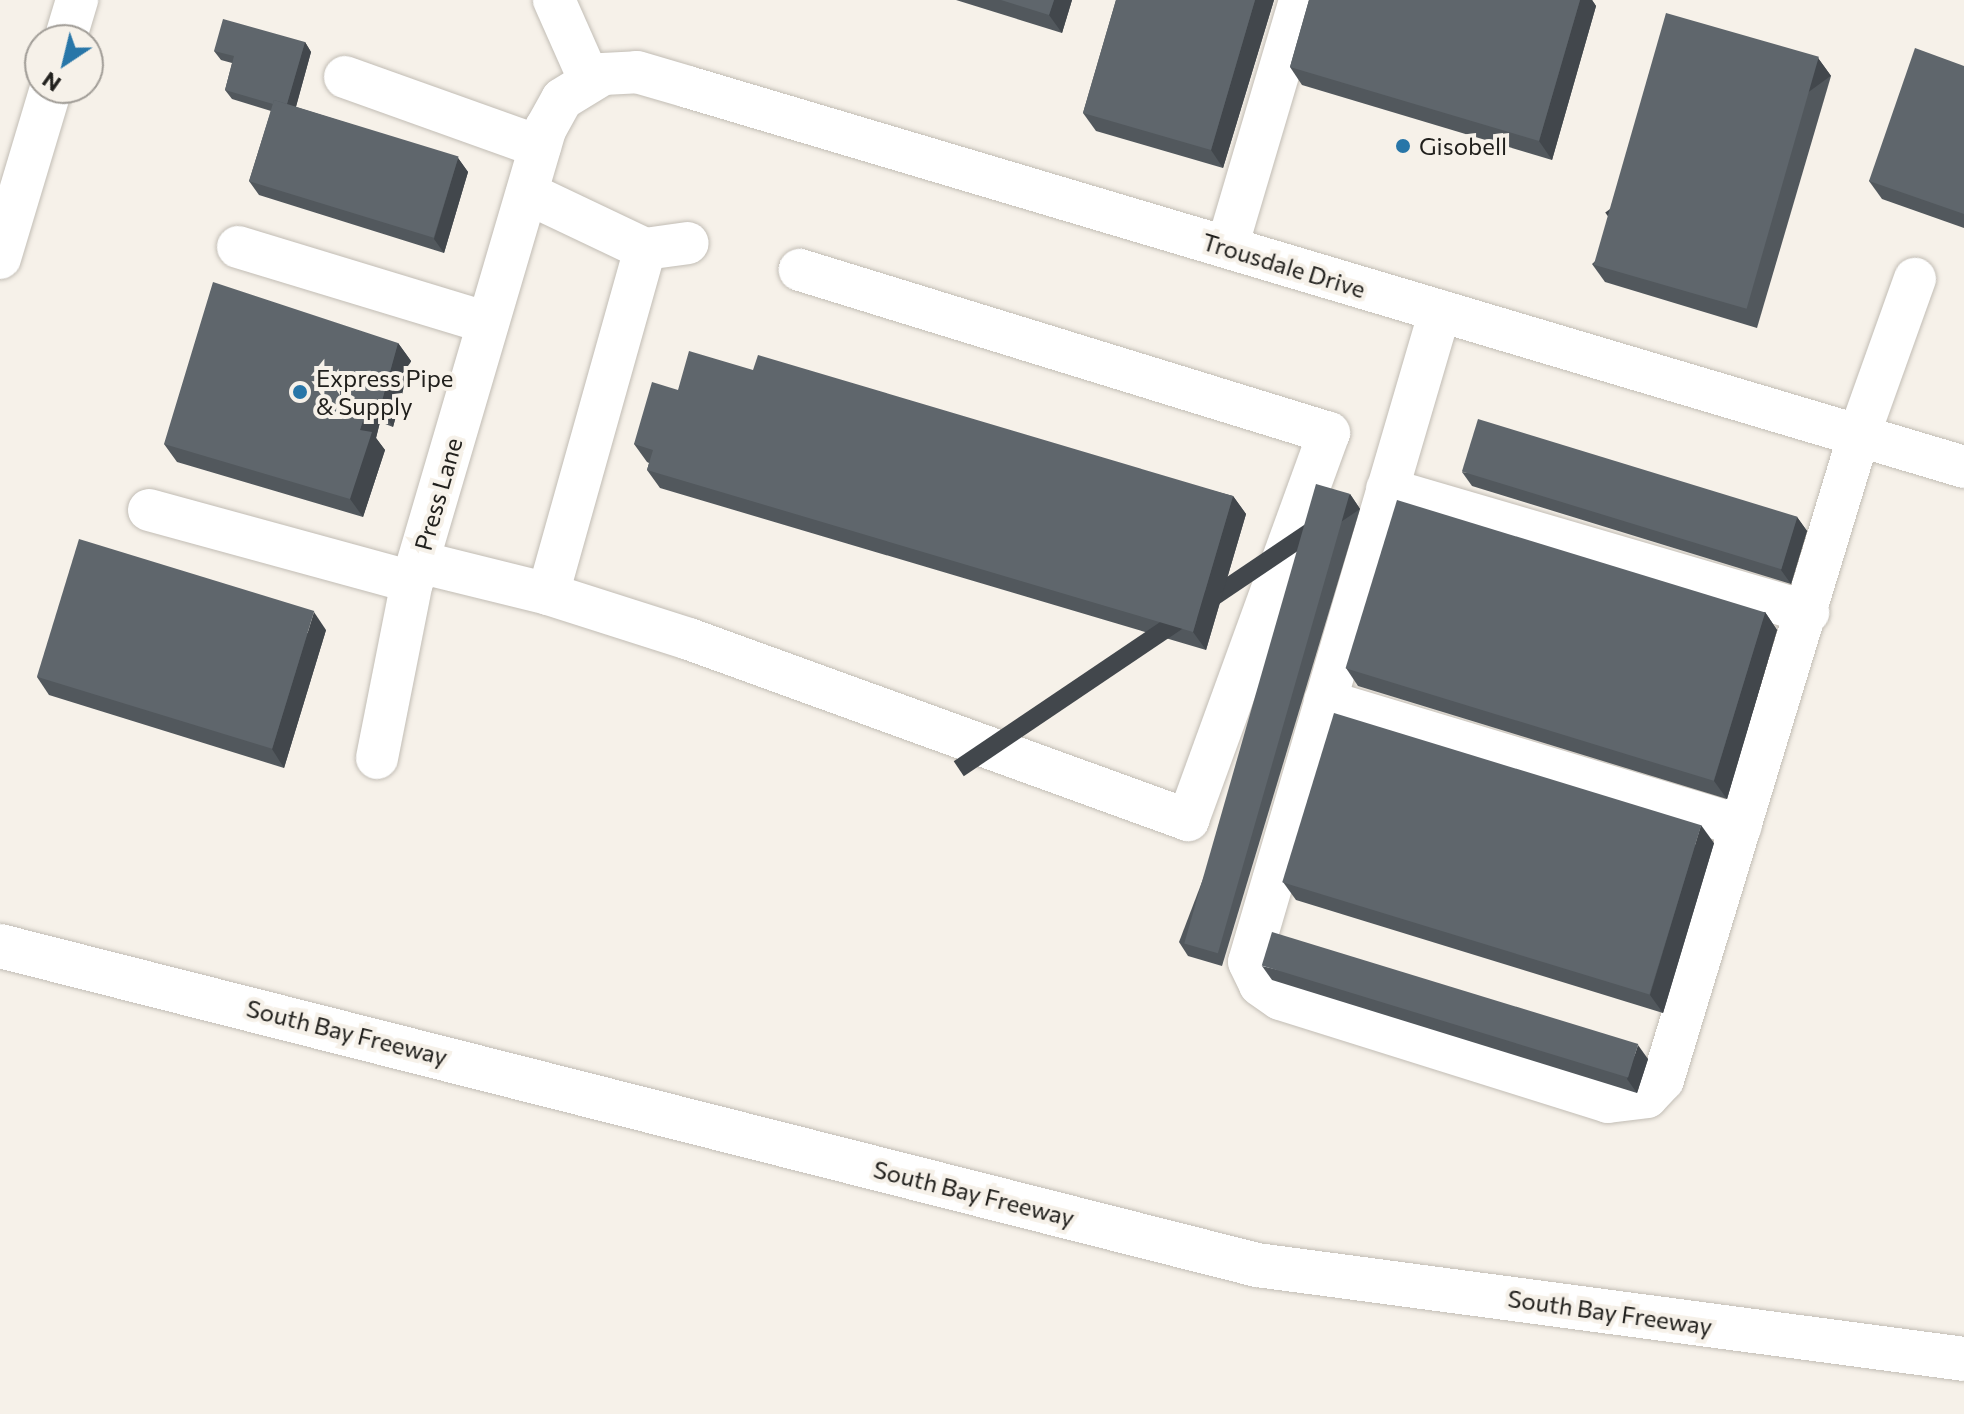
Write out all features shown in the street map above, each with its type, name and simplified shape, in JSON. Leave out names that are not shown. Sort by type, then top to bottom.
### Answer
[{"type":"highway","name":"South Bay Freeway","points":[[0,946],[1257,1265],[1964,1359]]},
{"type":"highway","points":[[1778,1334],[1964,1330]]},
{"type":"street","points":[[70,24],[77,0]]},
{"type":"street","points":[[554,0],[596,77]]},
{"type":"street","points":[[1227,247],[1300,0]]},
{"type":"street","name":"Trousdale Drive","points":[[596,77],[637,72],[1964,467]]},
{"type":"street","points":[[345,77],[540,147]]},
{"type":"street","name":"Press Lane","points":[[377,758],[416,572],[540,147],[562,99],[596,77]]},
{"type":"street","points":[[0,258],[46,104]]},
{"type":"street","points":[[527,193],[645,249],[688,243]]},
{"type":"street","points":[[238,247],[488,323]]},
{"type":"street","points":[[548,594],[645,249]]},
{"type":"street","points":[[149,510],[416,572],[548,594],[689,639],[1188,820],[1329,433],[800,270]]},
{"type":"street","points":[[1440,311],[1249,962],[1260,985],[1280,999],[1608,1102],[1647,1097],[1663,1080],[1808,612],[1859,435],[1915,279]]},
{"type":"street","points":[[1387,489],[1808,612]]},
{"type":"street","points":[[1325,701],[1741,826]]},
{"type":"building","points":[[1001,0],[1054,0],[1049,15]]},
{"type":"building","points":[[1116,0],[1255,0],[1211,150],[1083,113]]},
{"type":"building","points":[[1309,0],[1580,0],[1539,141],[1290,67]]},
{"type":"building","points":[[1666,13],[1819,57],[1747,309],[1594,265]]},
{"type":"building","points":[[223,19],[305,42],[287,104],[274,100],[273,104],[225,90],[234,56],[214,51]]},
{"type":"building","points":[[1915,48],[1964,66],[1964,214],[1869,181]]},
{"type":"building","points":[[274,100],[459,156],[434,238],[249,181]]},
{"type":"building","name":"Express Pipe & Supply","points":[[213,282],[398,343],[380,408],[368,404],[360,430],[372,432],[350,499],[164,444]]},
{"type":"building","points":[[689,351],[753,370],[758,355],[1233,496],[1193,632],[647,470],[653,450],[634,444],[652,382],[678,390]]},
{"type":"building","points":[[1478,419],[1797,517],[1781,569],[1462,472]]},
{"type":"building","points":[[1316,484],[1350,494],[1218,953],[1184,943]]},
{"type":"building","points":[[1397,500],[1765,613],[1714,781],[1346,668]]},
{"type":"building","points":[[79,539],[314,611],[272,749],[37,677]]},
{"type":"building","points":[[1334,713],[1701,825],[1649,995],[1282,882]]},
{"type":"building","points":[[1272,932],[1638,1044],[1628,1077],[1262,965]]},
{"type":"place","name":"Gisobell","points":[[1403,146]]},
{"type":"place","name":"Express Pipe & Supply","points":[[300,392]]}]
